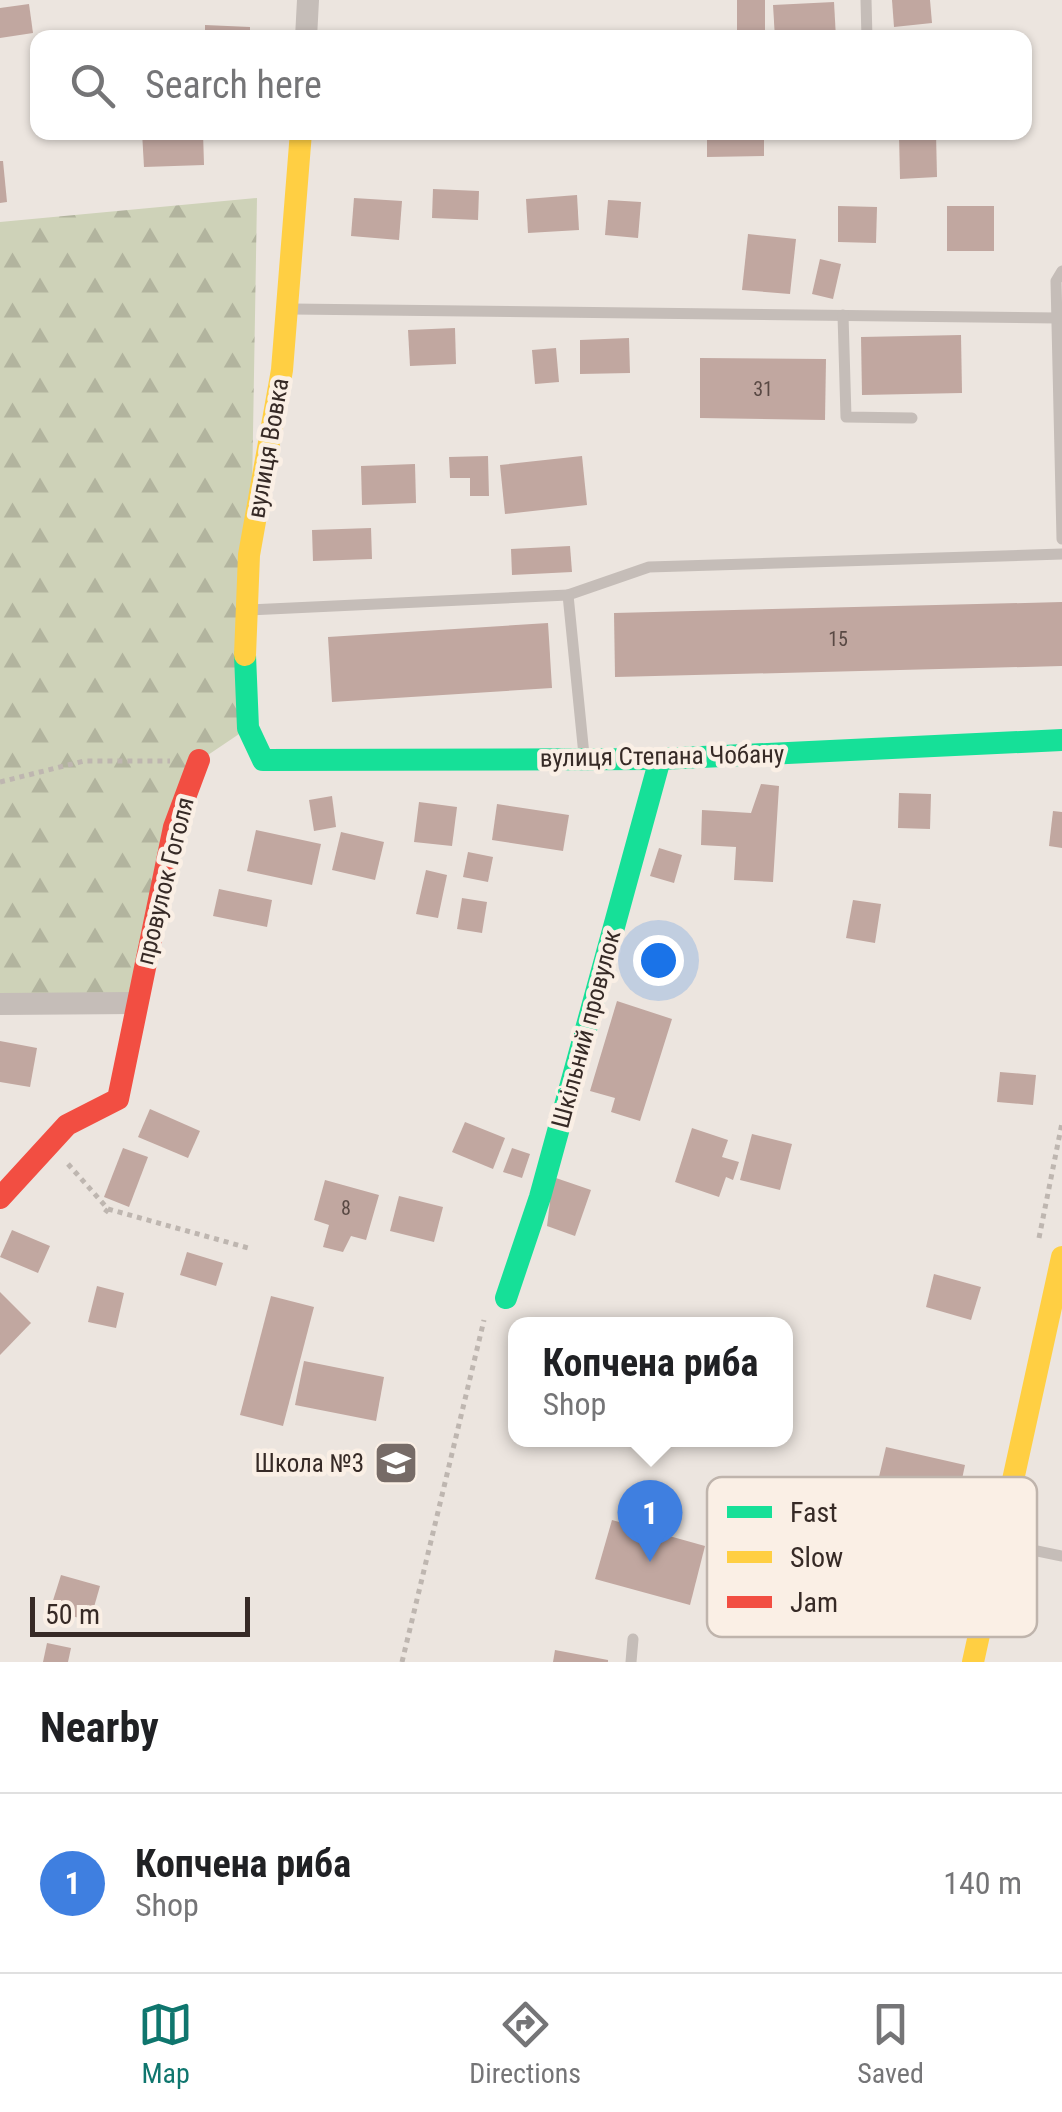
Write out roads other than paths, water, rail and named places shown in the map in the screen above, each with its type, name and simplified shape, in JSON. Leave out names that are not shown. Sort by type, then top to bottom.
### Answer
[{"type":"street","points":[[306,30],[308,0]]},
{"type":"street","name":"вулиця Вовка","points":[[263,760],[248,728],[245,610],[249,555],[282,370],[300,140]]},
{"type":"street","name":"вулиця Степана Чобану","points":[[263,760],[660,758],[1062,740]]},
{"type":"street","name":"Шкільний провулок","points":[[497,1300],[540,1197],[660,758]]},
{"type":"street","name":"провулок Гоголя","points":[[0,1198],[68,1125],[118,1099],[174,827],[199,760]]},
{"type":"street","points":[[0,1004],[135,1003]]},
{"type":"street","points":[[1014,1477],[1062,1257]]},
{"type":"street","points":[[973,1662],[978,1637]]},
{"type":"lane","points":[[866,0],[867,30]]},
{"type":"lane","points":[[1062,270],[1056,281],[1062,539]]},
{"type":"lane","points":[[287,309],[1057,318]]},
{"type":"lane","points":[[843,315],[846,417],[912,418]]},
{"type":"lane","points":[[245,610],[568,595],[649,567],[1062,554]]},
{"type":"lane","points":[[568,595],[584,759]]},
{"type":"lane","points":[[1037,1551],[1062,1556]]},
{"type":"lane","points":[[630,1662],[633,1639]]},
{"type":"place","name":"Школа №3","points":[[396,1463]]},
{"type":"place","name":"Копчена риба","points":[[650,1562]]}]
